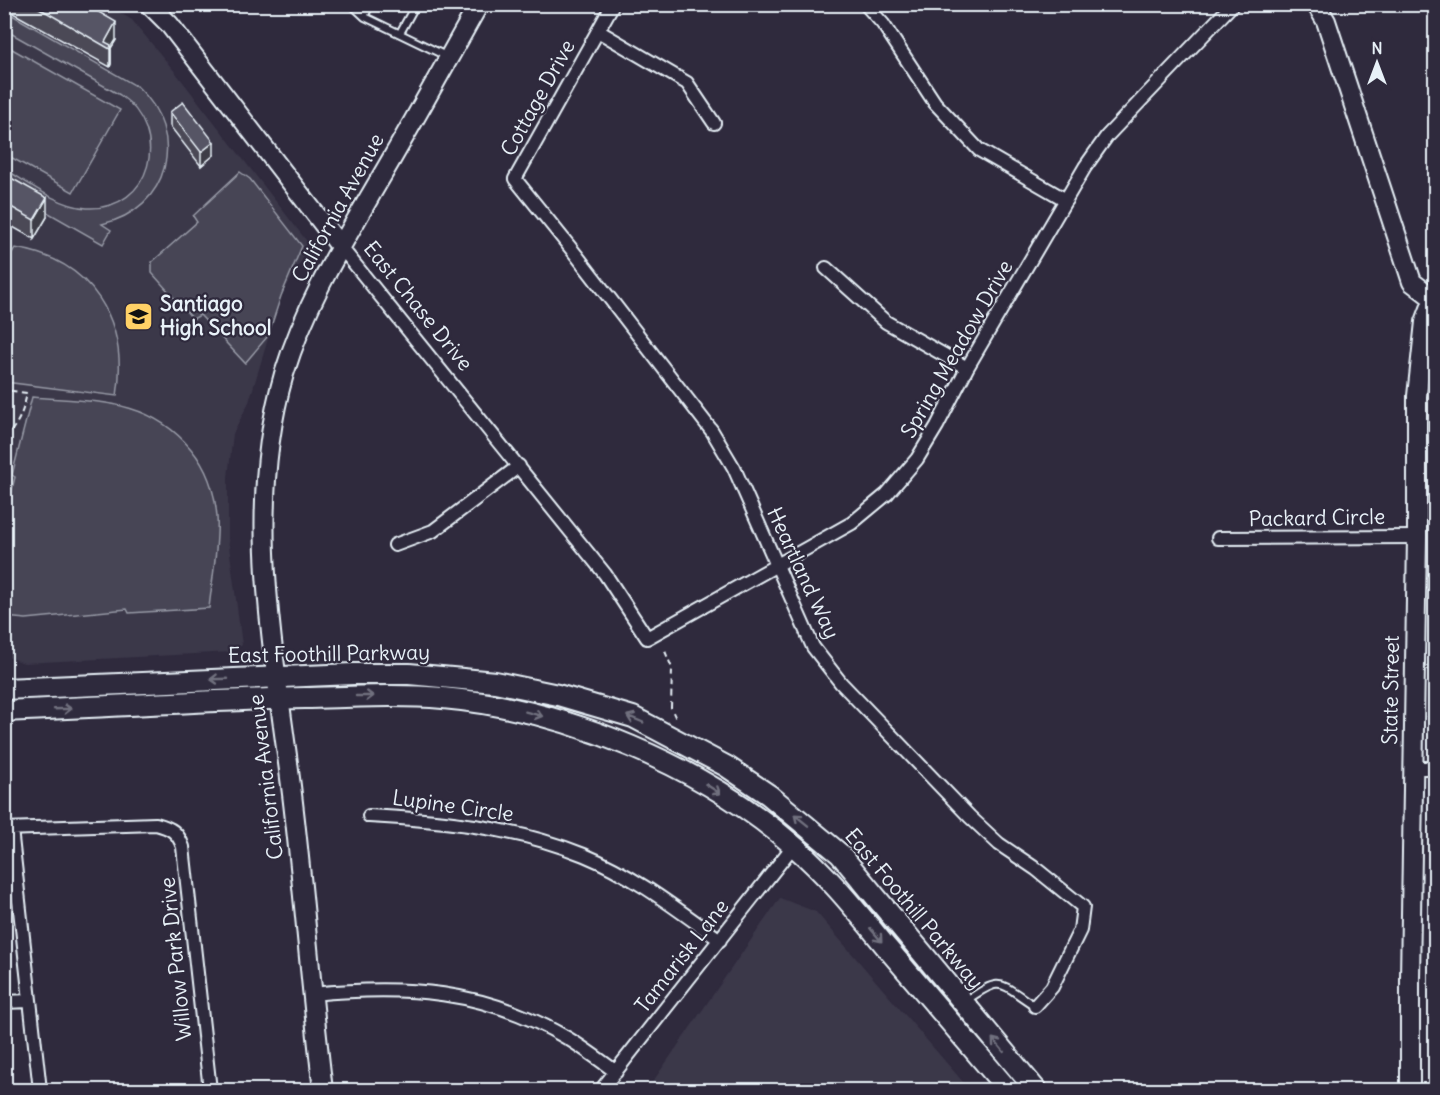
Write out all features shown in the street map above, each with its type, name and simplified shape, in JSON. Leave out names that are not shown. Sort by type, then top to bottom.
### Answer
[{"type":"main road","name":"East Foothill Parkway","points":[[8,686],[409,674],[495,682],[558,695],[633,717],[726,766],[778,802],[840,854],[1036,1090]]},
{"type":"main road","name":"East Foothill Parkway","points":[[4,711],[280,698],[390,696],[446,698],[521,711],[615,739],[659,758],[701,781],[794,845],[830,880],[1008,1090]]},
{"type":"main road","points":[[794,845],[804,843],[811,847],[828,861],[883,919],[900,927]]},
{"type":"street","name":"California Avenue","points":[[323,1090],[300,864],[266,573],[264,529],[269,439],[284,374],[299,330],[319,285],[479,4]]},
{"type":"street","name":"Cottage Drive","points":[[515,179],[613,4]]},
{"type":"street","points":[[865,4],[883,24],[935,103],[979,150],[1066,200]]},
{"type":"street","name":"Spring Meadow Drive","points":[[647,638],[852,522],[887,494],[917,459],[937,426],[967,368],[1085,167],[1107,136],[1233,4]]},
{"type":"street","points":[[1316,4],[1326,21],[1412,282],[1434,296]]},
{"type":"street","name":"East Chase Drive","points":[[159,10],[340,246],[605,574],[647,638]]},
{"type":"street","points":[[598,31],[687,83],[714,123]]},
{"type":"street","name":"Heartland Way","points":[[515,179],[712,431],[734,468],[813,647],[841,683],[999,844],[1036,869],[1083,907],[1080,930],[1052,987],[1035,1006]]},
{"type":"street","points":[[826,268],[886,322],[967,368]]},
{"type":"street","name":"State Street","points":[[1410,1090],[1417,396],[1425,322],[1434,296]]},
{"type":"street","points":[[395,545],[433,531],[519,466]]},
{"type":"street","name":"Packard Circle","points":[[1218,538],[1417,537]]},
{"type":"street","points":[[1412,768],[1436,768]]},
{"type":"street","name":"Lupine Circle","points":[[369,816],[443,820],[507,831],[585,856],[650,890],[720,940]]},
{"type":"street","name":"Willow Park Drive","points":[[8,829],[156,824],[170,827],[179,836],[183,847],[210,1090]]},
{"type":"street","points":[[8,829],[40,1090]]},
{"type":"street","name":"Tamarisk Lane","points":[[601,1090],[794,845]]},
{"type":"street","points":[[312,994],[371,989],[416,990],[487,1003],[531,1019],[568,1038],[616,1071]]},
{"type":"street","points":[[4,1002],[30,1001]]},
{"type":"lane","points":[[351,4],[364,16],[449,57]]},
{"type":"lane","points":[[364,16],[371,4]]},
{"type":"lane","points":[[400,33],[416,4]]},
{"type":"lane","points":[[963,1003],[989,985],[998,984],[1007,987],[1035,1006]]},
{"type":"path","points":[[4,439],[15,428],[24,409],[27,393],[5,390]]},
{"type":"path","points":[[665,651],[672,668],[671,708],[678,724]]},
{"type":"shaded area","name":"Santiago High School","points":[[5,5],[107,5],[132,20],[309,244],[306,254],[281,296],[249,402],[233,434],[228,477],[228,538],[242,645],[232,652],[24,663],[5,656]]},
{"type":"shaded area","points":[[5,11],[138,87],[154,106],[163,126],[167,147],[164,168],[156,186],[143,203],[125,216],[102,224],[111,230],[103,244],[5,188],[5,169],[55,199],[77,207],[109,205],[127,197],[140,183],[147,166],[150,147],[146,128],[136,110],[120,95],[5,30]]},
{"type":"shaded area","points":[[5,45],[120,110],[73,192],[5,154]]},
{"type":"shaded area","points":[[240,172],[250,179],[302,246],[281,296],[268,336],[245,363],[200,315],[193,319],[152,273],[152,262],[197,222],[193,216]]},
{"type":"shaded area","points":[[15,248],[42,255],[65,266],[84,280],[99,298],[110,319],[117,343],[119,369],[117,396],[5,382],[5,273],[9,257]]},
{"type":"shaded area","points":[[32,397],[98,402],[138,411],[174,432],[197,456],[212,490],[217,517],[215,562],[209,608],[129,613],[127,609],[26,619],[5,617],[5,517],[15,477],[12,475]]},
{"type":"shaded area","points":[[780,898],[816,912],[970,1090],[647,1090]]},
{"type":"building","points":[[32,4],[85,4],[116,22],[105,42],[111,45],[110,49]]},
{"type":"building","points":[[183,102],[214,142],[201,152],[170,112]]},
{"type":"building","points":[[4,174],[47,198],[34,220],[4,203]]},
{"type":"place","name":"Santiago High School","points":[[139,316]]}]
